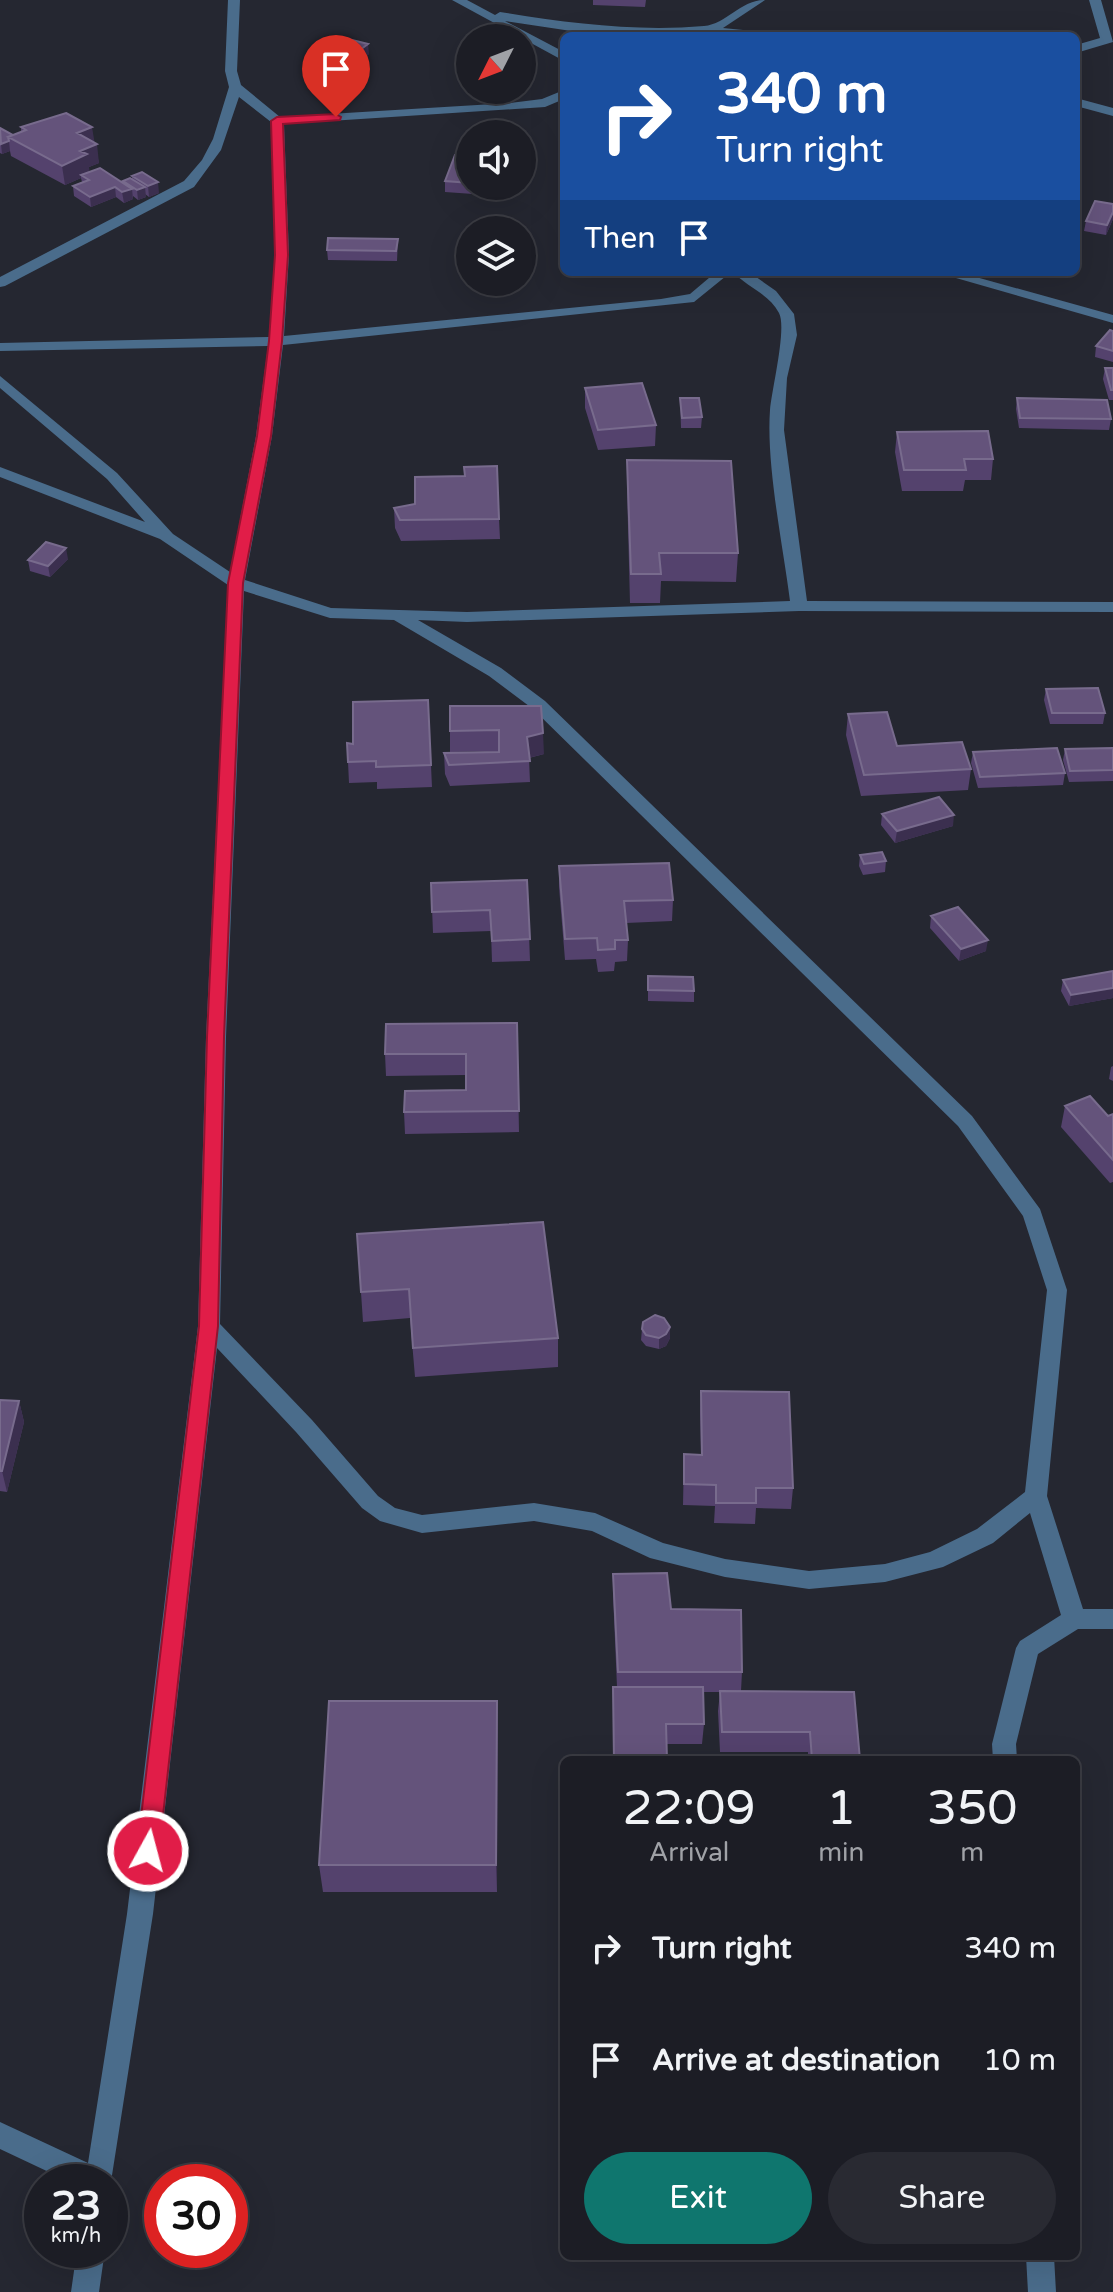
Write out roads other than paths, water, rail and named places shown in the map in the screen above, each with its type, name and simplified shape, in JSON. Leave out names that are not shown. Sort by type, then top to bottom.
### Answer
[{"type":"street","points":[[0,283],[189,184],[209,164],[222,139],[235,87],[231,71],[234,0]]},
{"type":"street","points":[[458,0],[560,55]]},
{"type":"street","points":[[711,30],[759,0]]},
{"type":"street","points":[[1080,48],[1110,39],[1095,0]]},
{"type":"street","points":[[485,13],[580,32]]},
{"type":"street","points":[[627,32],[728,32]]},
{"type":"street","points":[[235,87],[277,121],[510,107],[545,103],[560,96]]},
{"type":"street","points":[[1080,103],[1113,112]]},
{"type":"street","points":[[102,2164],[140,1914],[209,1326],[216,1037],[236,583],[264,436],[276,341],[282,255],[277,121]]},
{"type":"street","points":[[0,347],[276,341],[661,303],[694,298],[719,276]]},
{"type":"street","points":[[746,276],[771,294],[787,314],[790,335],[780,378],[776,430],[799,606]]},
{"type":"street","points":[[957,276],[1113,319]]},
{"type":"street","points":[[0,380],[112,476],[167,537]]},
{"type":"street","points":[[0,472],[167,537],[236,583],[330,613],[399,616],[799,606],[1113,607]]},
{"type":"street","points":[[399,616],[495,672],[539,705],[965,1121],[1033,1214],[1057,1290],[1036,1496],[1074,1619]]},
{"type":"street","points":[[209,1326],[304,1426],[370,1502],[388,1515],[422,1524],[534,1512],[595,1522],[671,1555],[725,1568],[809,1580],[885,1573],[935,1560],[985,1536],[1036,1496]]},
{"type":"street","points":[[1005,1756],[1004,1744],[1028,1648],[1074,1619],[1113,1619]]},
{"type":"street","points":[[0,2135],[61,2164]]},
{"type":"street","points":[[1040,2260],[1042,2292]]},
{"type":"street","points":[[85,2292],[88,2268]]}]
